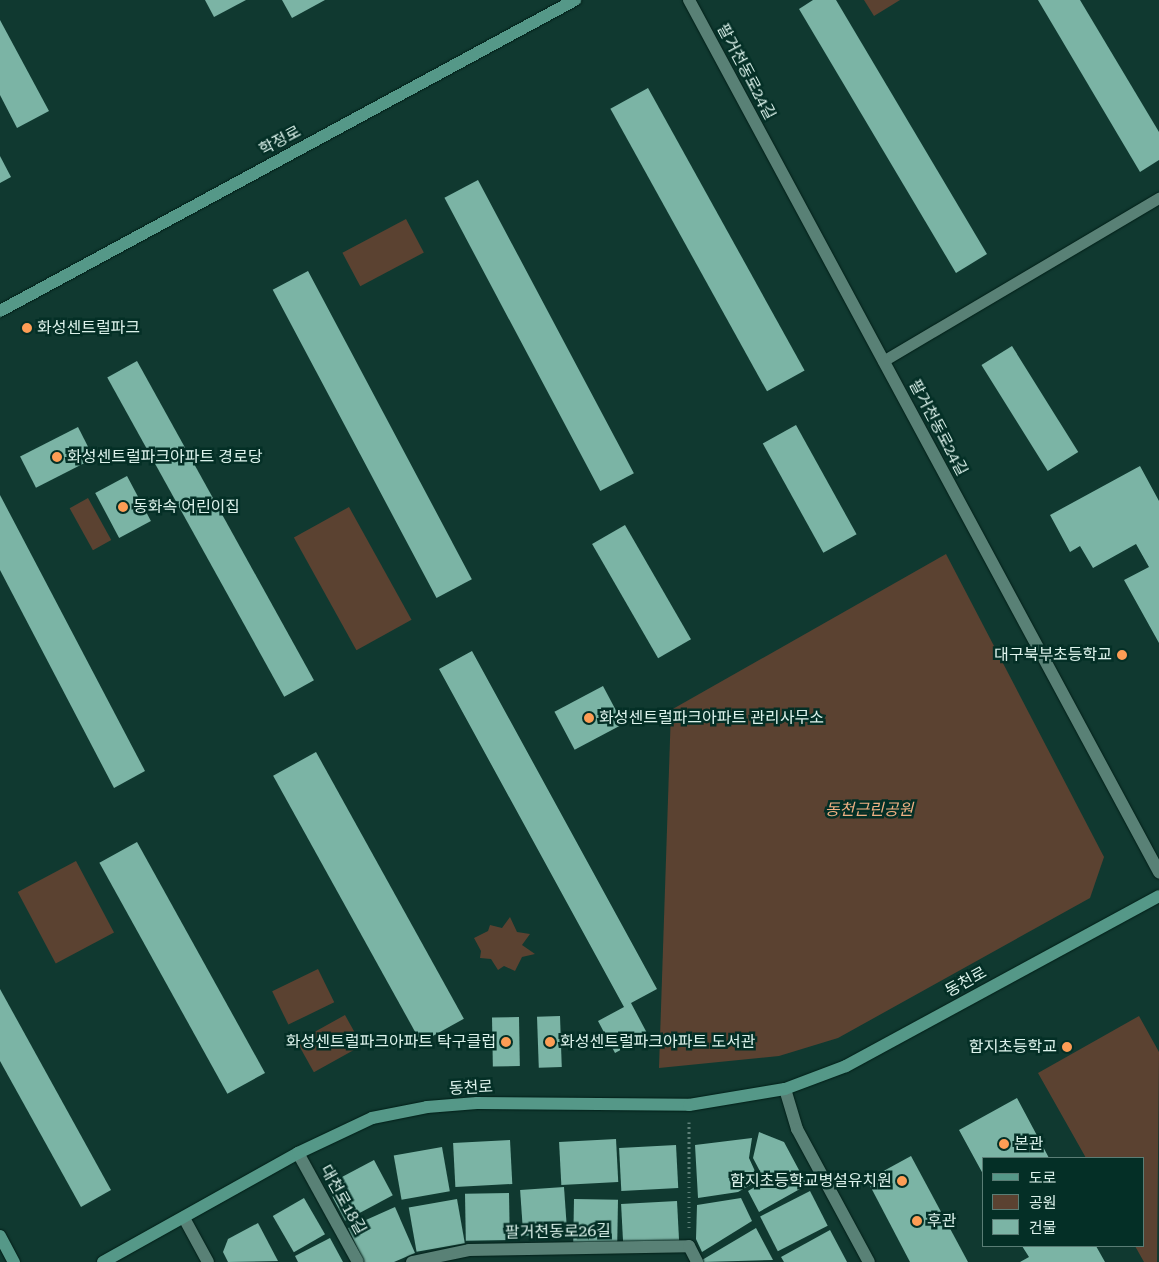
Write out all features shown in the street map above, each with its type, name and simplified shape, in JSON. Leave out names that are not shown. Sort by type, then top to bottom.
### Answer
[{"type":"street","name":"학정로","points":[[0,311],[575,0]]},
{"type":"street","name":"팔거천동로24길","points":[[689,0],[1159,872]]},
{"type":"street","name":"동천로","points":[[103,1262],[298,1153],[372,1118],[427,1107],[477,1103],[689,1105],[785,1089],[846,1066],[1159,896]]},
{"type":"street","points":[[785,1089],[797,1129],[869,1262]]},
{"type":"street","name":"대천로18길","points":[[298,1153],[358,1262]]},
{"type":"street","points":[[184,1218],[208,1262]]},
{"type":"street","points":[[0,1236],[14,1262]]},
{"type":"street","points":[[688,1246],[697,1262]]},
{"type":"street","name":"팔거천동로26길","points":[[412,1262],[469,1250],[688,1246]]},
{"type":"lane","points":[[883,360],[1159,198]]},
{"type":"path","points":[[688,1246],[689,1105]]},
{"type":"green space","points":[[864,0],[900,0],[874,16]]},
{"type":"green space","points":[[406,219],[424,253],[360,286],[342,253]]},
{"type":"green space","points":[[88,498],[111,540],[93,550],[70,508]]},
{"type":"green space","points":[[349,507],[412,620],[356,650],[294,538]]},
{"type":"green space","name":"동천근린공원","points":[[946,554],[1104,857],[1090,898],[838,1038],[779,1056],[659,1068],[671,710]]},
{"type":"green space","points":[[76,861],[114,933],[56,964],[18,892]]},
{"type":"green space","points":[[510,917],[517,932],[530,934],[522,945],[535,954],[522,957],[515,971],[504,966],[498,970],[491,959],[480,958],[481,951],[474,938],[488,931],[490,925],[502,928]]},
{"type":"green space","points":[[318,969],[334,1002],[288,1025],[272,991]]},
{"type":"green space","points":[[345,1015],[362,1046],[314,1072],[297,1042]]},
{"type":"green space","points":[[1139,1016],[1159,1052],[1157,1262],[1144,1262],[1136,1247],[1144,1247],[1144,1157],[1085,1157],[1038,1073]]},
{"type":"building","points":[[205,0],[246,0],[214,17]]},
{"type":"building","points":[[282,0],[325,0],[292,18]]},
{"type":"building","points":[[813,0],[836,0],[987,254],[956,273],[799,9]]},
{"type":"building","points":[[1038,0],[1080,0],[1159,132],[1159,160],[1140,172]]},
{"type":"building","points":[[0,20],[49,111],[17,128],[0,95]]},
{"type":"building","points":[[648,88],[805,371],[767,391],[610,109]]},
{"type":"building","points":[[0,156],[11,177],[0,183]]},
{"type":"building","points":[[478,180],[634,473],[600,491],[444,198]]},
{"type":"building","points":[[308,271],[472,579],[437,598],[273,290]]},
{"type":"building","points":[[1012,346],[1078,452],[1048,471],[981,365]]},
{"type":"building","points":[[137,361],[314,680],[284,697],[107,377]]},
{"type":"building","points":[[796,425],[857,534],[823,553],[763,443]]},
{"type":"building","name":"화성센트럴파크아파트 경로당","points":[[78,427],[94,458],[36,488],[20,457]]},
{"type":"building","points":[[1140,466],[1159,501],[1159,643],[1124,580],[1149,567],[1136,544],[1093,568],[1080,546],[1070,552],[1050,515]]},
{"type":"building","name":"동화속 어린이집","points":[[127,476],[151,521],[119,538],[95,493]]},
{"type":"building","points":[[0,495],[145,771],[114,788],[0,570]]},
{"type":"building","points":[[625,525],[691,639],[658,658],[592,544]]},
{"type":"building","points":[[472,651],[657,989],[631,1003],[648,1035],[615,1053],[598,1021],[624,1007],[439,669]]},
{"type":"building","name":"화성센트럴파크아파트 관리사무소","points":[[603,686],[623,724],[575,750],[554,712]]},
{"type":"building","points":[[316,752],[464,1019],[421,1043],[273,776]]},
{"type":"building","points":[[137,842],[265,1073],[227,1094],[99,863]]},
{"type":"building","points":[[0,989],[111,1190],[81,1207],[0,1061]]},
{"type":"building","name":"화성센트럴파크아파트 도서관","points":[[560,1016],[562,1067],[539,1068],[537,1017]]},
{"type":"building","name":"화성센트럴파크아파트 탁구클럽","points":[[492,1017],[519,1017],[520,1066],[493,1066]]},
{"type":"building","name":"본관","points":[[1017,1098],[1048,1157],[982,1157],[982,1172],[959,1130]]},
{"type":"building","points":[[759,1132],[784,1142],[807,1185],[759,1212],[748,1191],[765,1181],[753,1158]]},
{"type":"building","points":[[752,1138],[749,1158],[759,1180],[738,1192],[698,1198],[695,1145]]},
{"type":"building","points":[[616,1139],[618,1182],[561,1185],[559,1142]]},
{"type":"building","points":[[510,1140],[512,1184],[455,1187],[453,1143]]},
{"type":"building","points":[[676,1145],[678,1188],[621,1191],[619,1148]]},
{"type":"building","points":[[442,1147],[450,1191],[402,1200],[394,1156]]},
{"type":"building","name":"후관","points":[[911,1156],[968,1262],[910,1262],[867,1180]]},
{"type":"building","points":[[374,1160],[393,1195],[345,1221],[326,1185]]},
{"type":"building","points":[[564,1187],[567,1233],[523,1236],[520,1190]]},
{"type":"building","points":[[810,1191],[828,1226],[778,1251],[760,1216]]},
{"type":"building","points":[[509,1193],[510,1240],[466,1241],[465,1194]]},
{"type":"building","points":[[304,1198],[325,1234],[294,1252],[273,1216]]},
{"type":"building","points":[[741,1198],[752,1221],[702,1252],[696,1239],[697,1205]]},
{"type":"building","points":[[457,1199],[465,1243],[417,1252],[409,1208]]},
{"type":"building","points":[[574,1199],[618,1200],[617,1243],[573,1242]]},
{"type":"building","points":[[677,1201],[679,1244],[623,1247],[621,1204]]},
{"type":"building","points":[[395,1207],[415,1253],[394,1262],[364,1262],[348,1228]]},
{"type":"building","points":[[258,1223],[278,1261],[228,1262],[223,1252],[228,1239]]},
{"type":"building","points":[[756,1228],[773,1260],[703,1262],[702,1260]]},
{"type":"building","points":[[830,1230],[847,1262],[784,1262],[781,1257]]},
{"type":"building","points":[[330,1238],[343,1262],[298,1262],[295,1256]]},
{"type":"building","points":[[1023,1247],[1097,1247],[1105,1262],[1020,1262],[1029,1257]]},
{"type":"place","name":"화성센트럴파크","points":[[27,328]]},
{"type":"place","name":"화성센트럴파크아파트 경로당","points":[[57,457]]},
{"type":"place","name":"동화속 어린이집","points":[[123,507]]},
{"type":"place","name":"대구북부초등학교","points":[[1122,655]]},
{"type":"place","name":"화성센트럴파크아파트 관리사무소","points":[[589,718]]},
{"type":"place","name":"화성센트럴파크아파트 탁구클럽","points":[[506,1042]]},
{"type":"place","name":"화성센트럴파크아파트 도서관","points":[[550,1042]]},
{"type":"place","name":"함지초등학교","points":[[1067,1047]]},
{"type":"place","name":"본관","points":[[1004,1144]]},
{"type":"place","name":"함지초등학교병설유치원","points":[[902,1181]]},
{"type":"place","name":"후관","points":[[917,1221]]}]
